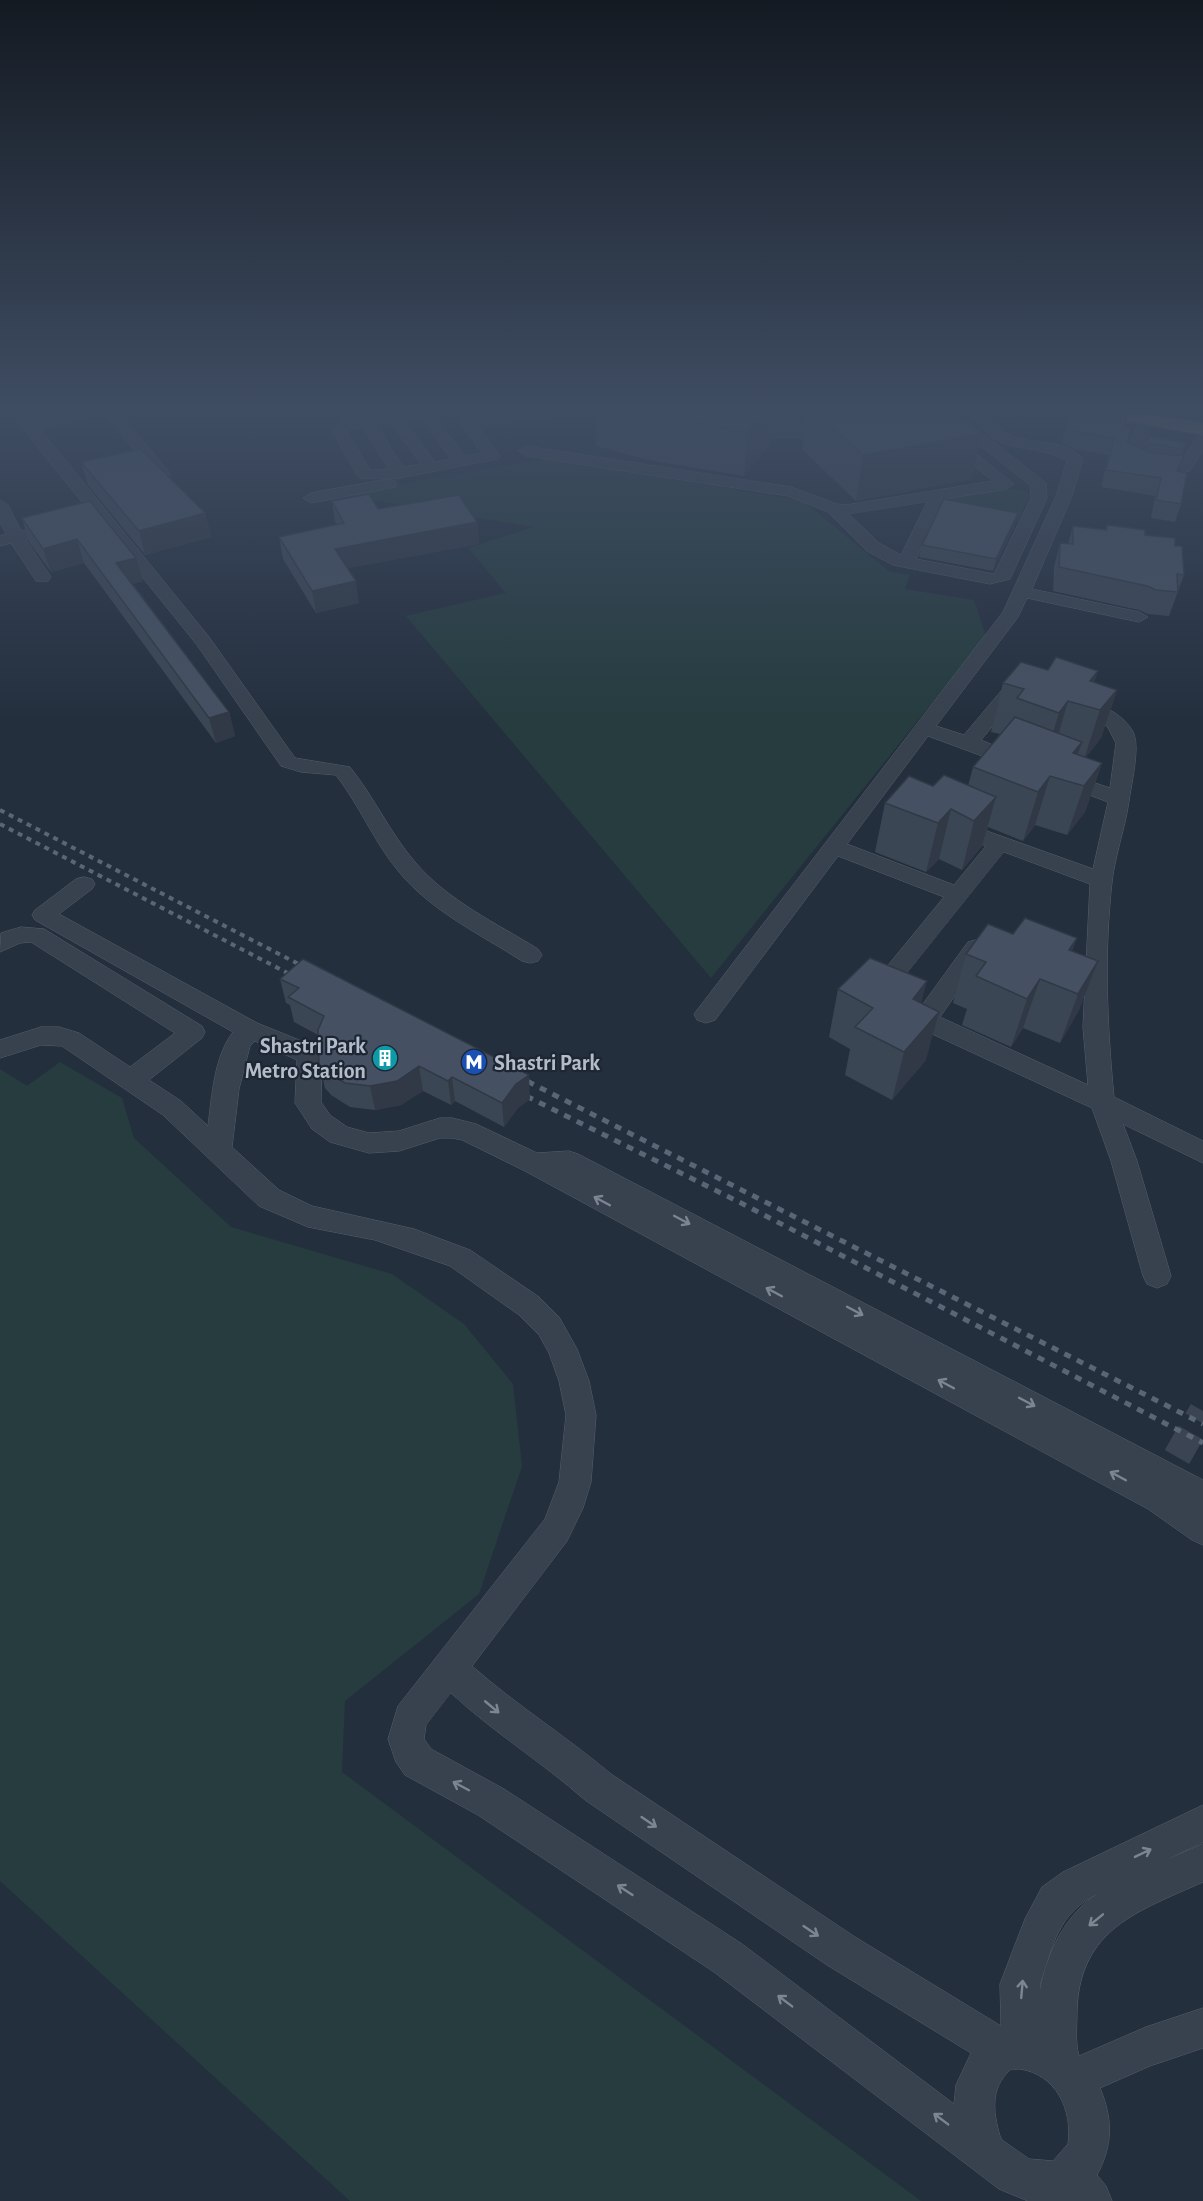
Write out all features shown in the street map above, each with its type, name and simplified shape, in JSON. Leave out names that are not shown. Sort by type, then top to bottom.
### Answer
[{"type":"street","points":[[2,515],[8,539],[42,577]]},
{"type":"street","points":[[87,515],[88,519],[203,641],[288,762],[294,765],[328,767],[343,771],[405,866],[418,879],[435,894],[530,955]]},
{"type":"street","points":[[840,515],[873,548],[906,562],[990,579],[1002,578],[1030,515]]},
{"type":"street","points":[[906,562],[929,515]]},
{"type":"street","points":[[706,1014],[833,846],[926,729],[1012,613],[1056,515]]},
{"type":"street","points":[[8,539],[88,519]]},
{"type":"street","points":[[1022,592],[1139,616]]},
{"type":"street","points":[[972,745],[970,739],[1014,688],[1022,687],[1038,692]]},
{"type":"street","points":[[1059,699],[1101,713],[1120,724],[1125,732],[1126,742],[1119,799],[1110,851],[1101,880],[1085,977],[1095,1027],[1102,1102],[1125,1161],[1157,1276]]},
{"type":"street","points":[[926,729],[1119,799]]},
{"type":"street","points":[[876,791],[898,800]]},
{"type":"street","points":[[962,828],[1101,880]]},
{"type":"street","points":[[1000,843],[879,992],[882,1001],[1102,1102],[1203,1153]]},
{"type":"street","points":[[833,846],[959,895]]},
{"type":"street","points":[[84,884],[43,915],[251,1031],[298,1047],[310,1055],[308,1103],[321,1122],[339,1135],[369,1143],[399,1141],[440,1128],[467,1131],[1168,1477],[1203,1497]]},
{"type":"street","points":[[0,944],[11,936],[24,933],[36,935],[193,1032],[131,1080]]},
{"type":"street","points":[[924,1021],[976,948],[989,945],[1011,952]]},
{"type":"street","points":[[218,1152],[224,1102],[236,1044],[251,1031]]},
{"type":"street","points":[[0,1049],[43,1034],[56,1034],[70,1039],[172,1108],[269,1198],[308,1216],[394,1234],[460,1258],[529,1306],[549,1326],[562,1348],[574,1381],[581,1415],[576,1482],[556,1530],[448,1668],[410,1718],[406,1739],[409,1749],[418,1762],[490,1802],[728,1958],[987,2155],[1009,2175],[1025,2184],[1042,2187],[1058,2185],[1081,2189],[1082,2165],[1089,2145],[1090,2122],[1084,2099],[1039,2059],[841,1951],[598,1787],[564,1758],[496,1711],[448,1668]]},
{"type":"street","points":[[1168,1477],[1203,1529]]},
{"type":"street","points":[[1039,2059],[1020,1984],[1044,1919],[1055,1900],[1076,1885],[1203,1823]]},
{"type":"street","points":[[1039,2059],[1072,1952],[1083,1931],[1097,1917],[1118,1905],[1203,1863]]},
{"type":"street","points":[[987,2155],[978,2134],[975,2096],[979,2076],[990,2060],[1039,2059],[1146,2047],[1203,2028]]},
{"type":"green space","points":[[460,515],[820,515],[889,571],[910,575],[905,589],[974,600],[986,636],[711,978],[406,616],[506,593],[468,548],[533,527]]},
{"type":"green space","points":[[979,515],[1021,515],[1018,522]]},
{"type":"green space","points":[[60,1062],[122,1098],[134,1138],[231,1227],[392,1274],[464,1324],[513,1384],[522,1466],[479,1594],[345,1701],[342,1772],[921,2201],[350,2201],[0,1881],[0,1069],[27,1086]]},
{"type":"building","points":[[35,515],[101,515],[136,558],[116,563],[229,712],[209,718],[77,539],[43,549],[22,518]]},
{"type":"building","points":[[125,515],[199,515],[139,531]]},
{"type":"building","points":[[339,515],[472,515],[477,522],[335,549],[356,581],[312,591],[279,537],[344,523]]},
{"type":"building","points":[[936,515],[1017,515],[996,559],[922,545]]},
{"type":"building","points":[[1107,525],[1145,530],[1145,535],[1175,538],[1175,546],[1182,546],[1184,575],[1177,574],[1178,592],[1156,590],[1147,586],[1059,567],[1060,543],[1073,544],[1073,526],[1107,530]]},
{"type":"building","points":[[1056,657],[1098,671],[1090,681],[1117,690],[1100,710],[1068,701],[1059,713],[1017,698],[1024,689],[1003,683],[1021,662],[1048,670]]},
{"type":"building","points":[[1015,717],[1082,742],[1073,753],[1102,763],[1084,786],[1050,776],[1038,792],[973,767]]},
{"type":"building","points":[[944,775],[996,797],[974,821],[951,809],[938,823],[885,803],[909,776],[933,786]]},
{"type":"building","points":[[1025,918],[1077,938],[1069,950],[1098,961],[1078,994],[1040,979],[1027,999],[976,976],[986,962],[966,954],[988,924],[1013,934]]},
{"type":"building","points":[[870,958],[927,981],[913,999],[939,1012],[904,1052],[855,1027],[873,1008],[838,989]]},
{"type":"building","name":"Shastri Park Metro Station","points":[[303,959],[529,1075],[516,1084],[502,1103],[452,1077],[448,1081],[419,1066],[397,1081],[370,1086],[345,1083],[325,1071],[319,1064],[318,1030],[324,1016],[288,997],[299,988],[280,979]]},
{"type":"tunnel","points":[[1177,1457],[1203,1411]]},
{"type":"railway","points":[[0,810],[312,971]]},
{"type":"railway","points":[[0,824],[301,980]]},
{"type":"railway","points":[[518,1076],[515,1075],[1203,1424]]},
{"type":"railway","points":[[514,1090],[739,1202],[1203,1443]]},
{"type":"place","name":"Shastri Park Metro Station","points":[[385,1058]]},
{"type":"place","name":"Shastri Park","points":[[474,1062]]}]
